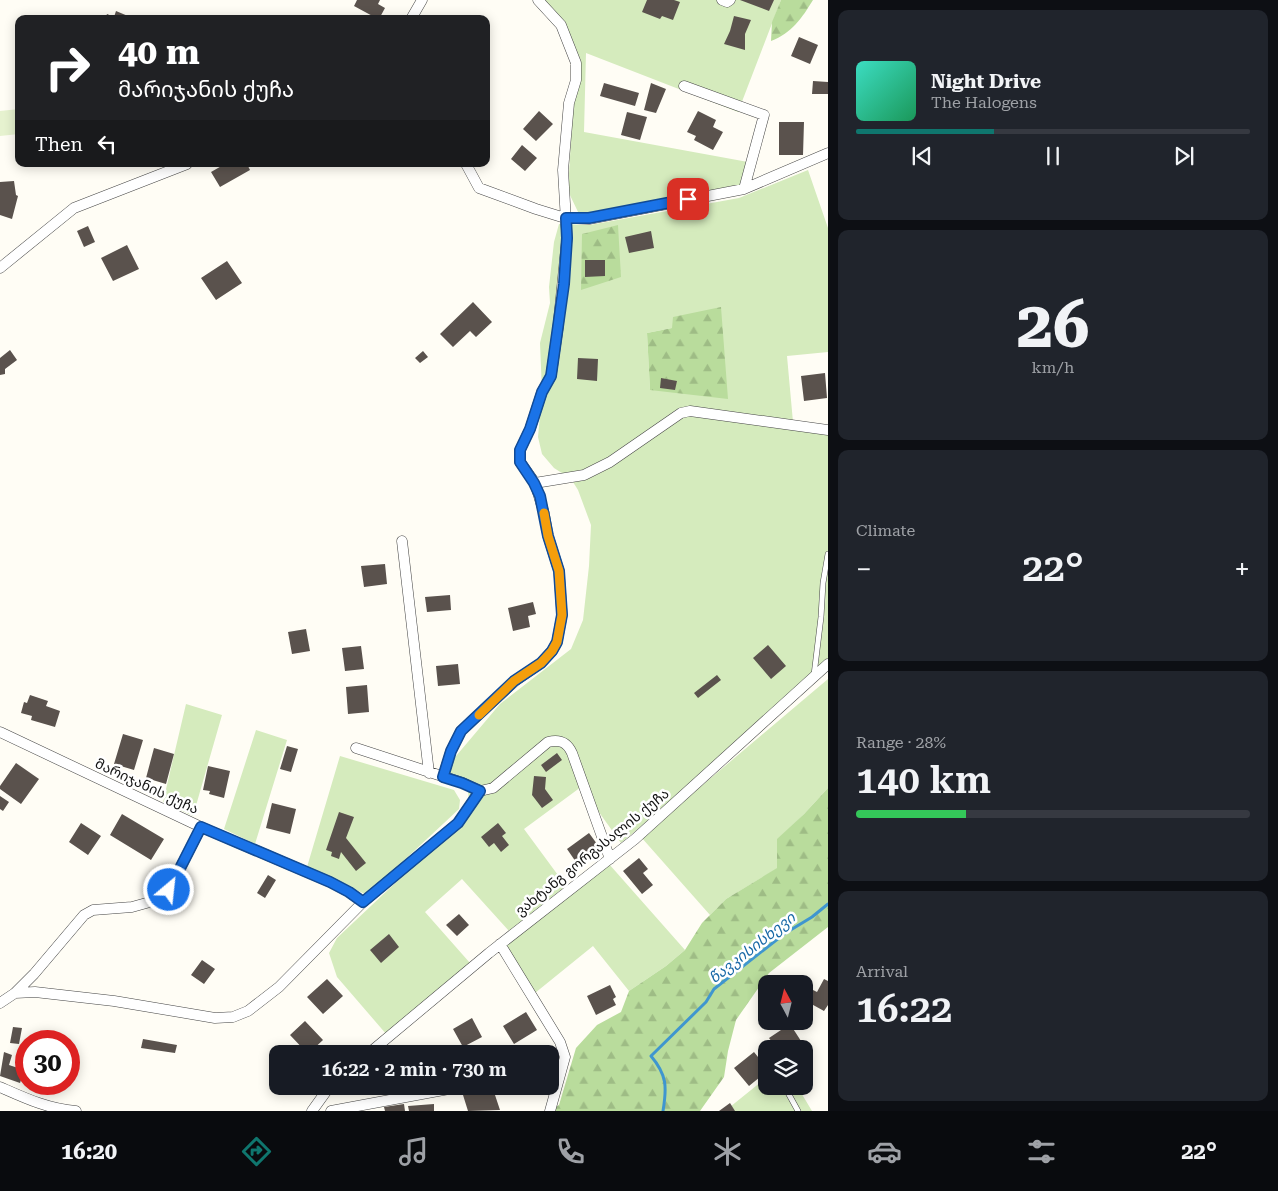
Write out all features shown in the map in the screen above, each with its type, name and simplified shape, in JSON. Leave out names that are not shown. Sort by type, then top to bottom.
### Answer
[{"type":"street","points":[[413,15],[422,0]]},
{"type":"street","points":[[443,777],[451,751],[461,731],[514,681],[541,663],[552,651],[557,642],[562,615],[559,571],[548,536],[540,496],[520,462],[520,450],[530,429],[542,392],[551,376],[564,284],[567,238],[563,170],[569,103],[576,80],[576,62],[561,25],[538,0]]},
{"type":"street","points":[[722,0],[727,2],[730,0]]},
{"type":"street","points":[[684,86],[764,116],[744,189]]},
{"type":"street","points":[[468,167],[480,188],[566,218],[589,218],[744,189],[828,153]]},
{"type":"street","points":[[0,268],[74,208],[179,167]]},
{"type":"street","points":[[534,483],[584,475],[610,462],[681,413],[690,411],[828,430]]},
{"type":"street","points":[[402,541],[429,773]]},
{"type":"street","name":"ვახტანგ გორგასალის ქუჩა","points":[[379,1045],[500,944],[643,832],[828,664]]},
{"type":"street","name":"მარიჯანის ქუჩა","points":[[0,732],[201,827],[330,882],[363,902]]},
{"type":"street","points":[[356,748],[462,783],[480,791],[493,788],[548,742],[555,740],[563,742],[572,753],[610,859]]},
{"type":"street","points":[[15,993],[35,992],[114,1001],[215,1018],[233,1017],[248,1011],[279,987],[363,902],[458,823],[480,791]]},
{"type":"street","points":[[0,1003],[15,993],[34,974],[84,915],[93,910],[132,907],[157,900],[169,890],[201,827]]},
{"type":"street","points":[[500,944],[560,1042],[565,1057],[550,1111]]},
{"type":"street","points":[[0,1087],[38,1104],[59,1110],[76,1111]]},
{"type":"street","points":[[312,1111],[324,1095]]},
{"type":"street","points":[[331,1111],[417,1095]]},
{"type":"lane","points":[[814,678],[823,583],[828,554]]},
{"type":"lane","points":[[789,1095],[798,1111]]},
{"type":"green space","points":[[542,0],[781,0],[738,112],[586,53],[584,132],[748,162],[742,186],[579,214],[568,191],[573,105],[580,78],[581,61],[567,28]]},
{"type":"green space","points":[[781,0],[813,0],[791,29],[771,41],[772,22]]},
{"type":"green space","points":[[15,109],[15,134],[0,136],[0,111]]},
{"type":"green space","points":[[808,170],[828,228],[828,352],[787,356],[793,422],[689,408],[610,458],[583,472],[565,475],[554,468],[542,454],[538,437],[542,392],[540,343],[550,303],[549,287],[554,242],[559,224],[590,225],[739,198]],"holes":[[[672,328],[650,390],[647,333]]]},
{"type":"green space","points":[[618,225],[621,277],[581,290],[582,234]]},
{"type":"green space","points":[[721,307],[728,399],[650,390],[647,333],[672,328],[673,317]]},
{"type":"green space","points":[[690,415],[828,432],[828,671],[621,843],[581,787],[524,829],[566,886],[509,931],[462,879],[425,912],[470,963],[387,1035],[337,977],[329,953],[337,938],[462,820],[468,803],[466,786],[440,775],[500,704],[571,649],[583,620],[591,525],[578,490],[573,482],[584,480],[602,472],[683,417]]},
{"type":"green space","points":[[828,679],[828,788],[778,839],[778,868],[726,899],[710,915],[641,837]]},
{"type":"green space","points":[[186,704],[222,715],[193,816],[163,802]]},
{"type":"green space","points":[[256,730],[287,740],[255,844],[224,829]]},
{"type":"green space","points":[[340,756],[454,790],[460,800],[459,809],[367,895],[307,867]]},
{"type":"green space","points":[[828,788],[828,927],[768,975],[758,975],[758,989],[736,1020],[724,1077],[700,1111],[548,1111],[559,1105],[576,1048],[597,1025],[621,1012],[629,991],[666,966],[685,950],[702,923],[726,899],[777,868],[777,839]]},
{"type":"green space","points":[[609,864],[685,950],[666,966],[629,991],[593,946],[535,993],[505,946]]},
{"type":"green space","points":[[758,1084],[758,1095],[802,1095],[812,1111],[725,1111]]},
{"type":"building","points":[[357,0],[380,0],[378,4],[385,8],[381,15],[371,15],[354,6]]},
{"type":"building","points":[[647,0],[674,0],[680,2],[673,20],[662,16],[660,19],[642,12]]},
{"type":"building","points":[[740,0],[774,0],[769,11]]},
{"type":"building","points":[[116,11],[126,15],[115,15]]},
{"type":"building","points":[[734,16],[751,20],[745,34],[745,50],[724,44]]},
{"type":"building","points":[[799,37],[818,45],[810,64],[791,56]]},
{"type":"building","points":[[813,81],[828,82],[828,94],[812,94]]},
{"type":"building","points":[[604,83],[639,93],[635,106],[600,96]]},
{"type":"building","points":[[651,83],[666,89],[656,113],[644,110]]},
{"type":"building","points":[[539,111],[553,124],[536,141],[523,129]]},
{"type":"building","points":[[698,111],[716,120],[713,127],[723,132],[713,150],[694,140],[696,136],[687,132]]},
{"type":"building","points":[[627,112],[647,117],[640,140],[621,135]]},
{"type":"building","points":[[779,122],[804,122],[803,155],[779,155]]},
{"type":"building","points":[[522,145],[537,158],[525,171],[511,159]]},
{"type":"building","points":[[220,167],[248,167],[250,170],[220,187],[211,172]]},
{"type":"building","points":[[14,181],[16,195],[18,196],[12,219],[0,215],[0,182]]},
{"type":"building","points":[[88,226],[95,242],[84,247],[77,231]]},
{"type":"building","points":[[651,231],[654,248],[629,253],[625,237]]},
{"type":"building","points":[[127,245],[139,269],[113,281],[101,258]]},
{"type":"building","points":[[585,260],[605,260],[605,276],[585,277]]},
{"type":"building","points":[[227,261],[242,283],[216,300],[201,278]]},
{"type":"building","points":[[473,302],[492,322],[476,337],[470,331],[453,347],[440,334]]},
{"type":"building","points":[[10,350],[17,360],[5,369],[5,374],[0,375],[0,358]]},
{"type":"building","points":[[423,351],[428,357],[420,363],[415,358]]},
{"type":"building","points":[[578,358],[598,359],[597,381],[577,379]]},
{"type":"building","points":[[825,373],[827,398],[804,401],[801,376]]},
{"type":"building","points":[[661,378],[677,381],[675,390],[660,388]]},
{"type":"building","points":[[385,564],[387,584],[364,587],[361,566]]},
{"type":"building","points":[[450,595],[451,610],[427,612],[425,597]]},
{"type":"building","points":[[533,602],[536,614],[528,616],[530,627],[513,631],[508,608]]},
{"type":"building","points":[[306,629],[310,651],[292,654],[288,632]]},
{"type":"building","points":[[768,645],[786,666],[771,679],[753,658]]},
{"type":"building","points":[[361,646],[364,669],[345,671],[342,648]]},
{"type":"building","points":[[458,664],[460,684],[438,686],[436,666]]},
{"type":"building","points":[[717,675],[721,680],[698,698],[694,693]]},
{"type":"building","points":[[367,685],[369,712],[348,714],[346,687]]},
{"type":"building","points":[[30,695],[48,701],[46,706],[60,711],[55,727],[31,720],[32,716],[21,713],[24,702],[27,703]]},
{"type":"building","points":[[123,734],[143,740],[134,770],[114,764]]},
{"type":"building","points":[[287,746],[298,749],[291,772],[280,769]]},
{"type":"building","points":[[154,748],[174,754],[166,784],[146,778]]},
{"type":"building","points":[[557,753],[562,760],[546,772],[541,765]]},
{"type":"building","points":[[16,763],[39,779],[21,804],[0,789],[0,786]]},
{"type":"building","points":[[208,766],[230,771],[224,798],[209,794],[210,791],[203,790]]},
{"type":"building","points":[[534,776],[546,777],[545,789],[553,800],[542,808],[532,795]]},
{"type":"building","points":[[0,796],[9,802],[3,811],[0,809]]},
{"type":"building","points":[[272,803],[296,809],[290,834],[266,828]]},
{"type":"building","points":[[339,812],[354,817],[346,838],[366,863],[356,871],[341,852],[339,859],[331,856],[332,852],[326,850]]},
{"type":"building","points":[[122,814],[164,839],[151,860],[110,835]]},
{"type":"building","points":[[81,823],[101,836],[88,855],[69,842]]},
{"type":"building","points":[[498,823],[506,833],[502,836],[509,845],[501,852],[494,843],[489,847],[481,837]]},
{"type":"building","points":[[589,833],[600,848],[578,865],[567,849]]},
{"type":"building","points":[[639,858],[648,869],[643,873],[653,885],[642,894],[623,871]]},
{"type":"building","points":[[268,875],[276,880],[265,898],[257,893]]},
{"type":"building","points":[[459,914],[469,925],[457,936],[446,925]]},
{"type":"building","points":[[389,934],[399,947],[381,963],[370,950]]},
{"type":"building","points":[[202,960],[215,969],[204,984],[191,975]]},
{"type":"building","points":[[327,979],[343,996],[323,1014],[307,997]]},
{"type":"building","points":[[824,979],[828,981],[828,1005],[824,1011],[813,1005],[813,990],[817,992]]},
{"type":"building","points":[[610,985],[616,997],[613,999],[616,1005],[596,1015],[587,996]]},
{"type":"building","points":[[526,1012],[537,1030],[514,1044],[503,1026]]},
{"type":"building","points":[[472,1018],[482,1037],[467,1045],[462,1045],[453,1029]]},
{"type":"building","points":[[305,1021],[323,1040],[318,1045],[299,1045],[290,1035]]},
{"type":"building","points":[[13,1027],[22,1028],[22,1030],[15,1030],[15,1044],[10,1043]]},
{"type":"building","points":[[781,1030],[794,1030],[800,1040],[770,1040],[769,1038]]},
{"type":"building","points":[[143,1039],[177,1045],[175,1053],[141,1048]]},
{"type":"building","points":[[4,1052],[12,1055],[9,1065],[15,1067],[15,1081],[0,1076]]},
{"type":"building","points":[[754,1052],[758,1057],[758,1079],[749,1086],[734,1068]]},
{"type":"building","points":[[463,1095],[495,1095],[500,1110],[468,1111]]},
{"type":"building","points":[[730,1103],[735,1111],[719,1111]]},
{"type":"building","points":[[404,1104],[405,1111],[385,1111],[384,1107]]},
{"type":"building","points":[[434,1104],[434,1111],[409,1111],[408,1106]]},
{"type":"waterway","name":"წავკისისხევი","points":[[663,1111],[665,1095],[663,1075],[651,1056],[706,1002],[714,989],[784,934],[812,917],[828,904]]},
{"type":"slow traffic","points":[[479,715],[514,681],[541,663],[557,642],[562,615],[559,571],[548,536],[544,513]]},
{"type":"route","points":[[169,890],[201,827],[330,882],[363,902],[458,823],[480,791],[443,777],[451,751],[461,731],[514,681],[541,663],[552,651],[557,642],[562,615],[559,571],[548,536],[540,496],[520,462],[520,450],[530,429],[542,392],[551,376],[564,284],[567,238],[566,218],[589,218],[688,199]]}]
